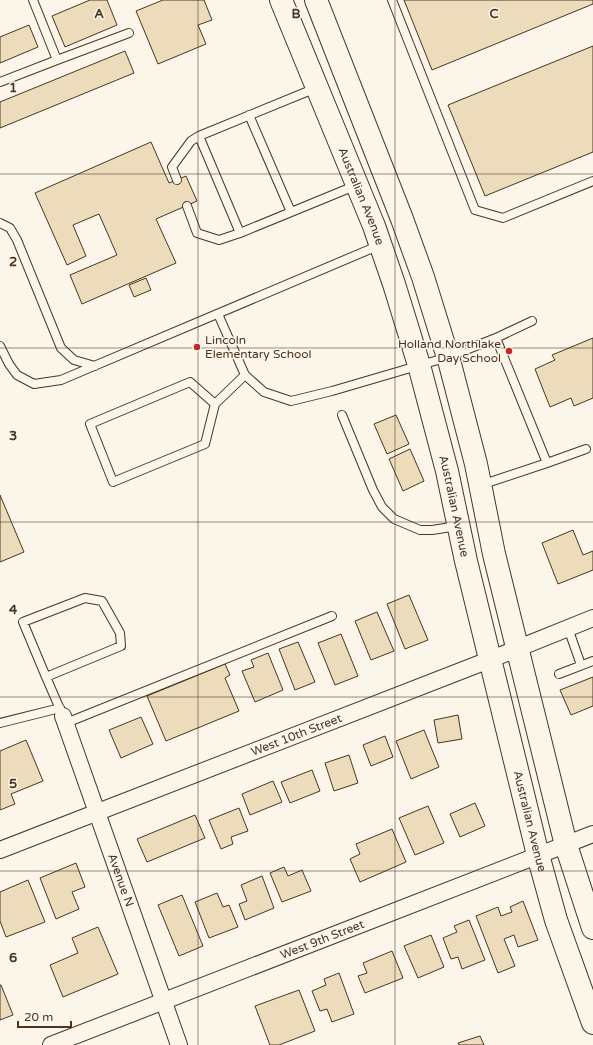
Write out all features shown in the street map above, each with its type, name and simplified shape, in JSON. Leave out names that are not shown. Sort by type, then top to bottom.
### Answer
[{"type":"main road","name":"Australian Avenue","points":[[281,0],[380,245],[420,365],[447,471],[489,660],[538,855],[556,920],[593,1023]]},
{"type":"main road","points":[[316,0],[402,219],[423,277],[448,357],[480,485],[494,554],[566,845],[593,928]]},
{"type":"street","name":"West 10th Street","points":[[0,850],[489,660],[593,618]]},
{"type":"street","name":"Avenue N","points":[[63,716],[179,1045]]},
{"type":"street","name":"West 9th Street","points":[[51,1045],[593,834]]},
{"type":"lane","points":[[33,0],[57,60]]},
{"type":"lane","points":[[392,0],[475,210],[503,218],[593,180]]},
{"type":"lane","points":[[0,82],[129,33]]},
{"type":"lane","points":[[177,180],[172,167],[191,141],[199,136],[317,88]]},
{"type":"lane","points":[[249,115],[291,212]]},
{"type":"lane","points":[[199,136],[240,233]]},
{"type":"lane","points":[[187,206],[197,233],[219,240],[240,233],[357,185]]},
{"type":"lane","points":[[0,222],[10,228],[17,240],[61,348],[74,360],[95,366]]},
{"type":"lane","points":[[0,346],[9,364],[17,375],[34,384],[61,380],[380,245]]},
{"type":"lane","points":[[218,314],[245,375],[264,392],[291,400],[332,391],[448,357],[496,338],[532,321]]},
{"type":"lane","points":[[496,338],[547,463]]},
{"type":"lane","points":[[214,404],[190,382],[90,424],[113,482],[205,444],[214,404],[245,375]]},
{"type":"lane","points":[[342,415],[373,490],[382,507],[394,519],[420,530],[438,530],[458,525]]},
{"type":"lane","points":[[480,485],[586,449]]},
{"type":"lane","points":[[46,677],[121,646],[120,633],[102,601],[85,598],[23,622],[46,677],[63,716]]},
{"type":"lane","points":[[1,721],[63,716],[332,616]]},
{"type":"lane","points":[[568,628],[581,665]]},
{"type":"lane","points":[[559,674],[593,661]]},
{"type":"building","points":[[90,0],[107,0],[117,25],[65,47],[52,16]]},
{"type":"building","points":[[163,0],[204,0],[212,20],[198,25],[206,44],[158,64],[136,11]]},
{"type":"building","points":[[404,0],[593,0],[593,4],[432,70]]},
{"type":"building","points":[[29,25],[38,47],[0,63],[0,37]]},
{"type":"building","points":[[593,46],[593,152],[485,196],[448,105]]},
{"type":"building","points":[[125,51],[134,73],[0,128],[0,102]]},
{"type":"building","points":[[151,142],[169,183],[186,176],[197,201],[156,219],[176,263],[82,304],[70,275],[117,255],[99,214],[73,225],[86,256],[67,265],[35,193]]},
{"type":"building","points":[[146,278],[151,290],[134,297],[129,285]]},
{"type":"building","points":[[593,338],[593,398],[574,406],[571,398],[550,407],[535,369],[555,360],[552,355]]},
{"type":"building","points":[[396,415],[409,444],[387,454],[374,424]]},
{"type":"building","points":[[410,449],[424,481],[403,491],[389,459]]},
{"type":"building","points":[[0,495],[24,552],[0,562]]},
{"type":"building","points":[[573,530],[583,555],[593,551],[593,570],[558,584],[542,543]]},
{"type":"building","points":[[409,595],[428,640],[405,649],[387,604]]},
{"type":"building","points":[[377,612],[394,651],[371,660],[355,621]]},
{"type":"building","points":[[341,634],[358,676],[335,685],[318,643]]},
{"type":"building","points":[[298,642],[315,682],[295,690],[279,649]]},
{"type":"building","points":[[268,653],[283,690],[255,702],[242,671],[254,667],[251,660]]},
{"type":"building","points":[[225,664],[230,675],[225,678],[239,711],[166,741],[147,696]]},
{"type":"building","points":[[593,677],[593,706],[571,715],[560,690]]},
{"type":"building","points":[[458,715],[462,739],[438,743],[434,720]]},
{"type":"building","points":[[141,717],[153,744],[121,758],[109,730]]},
{"type":"building","points":[[424,730],[439,767],[411,779],[396,741]]},
{"type":"building","points":[[385,736],[393,757],[371,766],[363,745]]},
{"type":"building","points":[[26,740],[43,781],[11,794],[15,804],[0,810],[0,751]]},
{"type":"building","points":[[349,755],[358,783],[334,791],[325,763]]},
{"type":"building","points":[[312,770],[320,791],[290,803],[281,782]]},
{"type":"building","points":[[273,781],[282,802],[250,815],[242,794]]},
{"type":"building","points":[[475,803],[485,826],[460,837],[450,814]]},
{"type":"building","points":[[428,806],[444,843],[415,855],[399,818]]},
{"type":"building","points":[[239,808],[248,831],[231,837],[233,844],[221,849],[209,820]]},
{"type":"building","points":[[195,815],[205,838],[147,862],[137,839]]},
{"type":"building","points":[[392,829],[406,862],[360,882],[350,859],[360,854],[356,844]]},
{"type":"building","points":[[76,863],[85,887],[72,892],[79,909],[56,919],[40,878]]},
{"type":"building","points":[[284,867],[288,876],[302,870],[311,891],[282,902],[270,873]]},
{"type":"building","points":[[262,876],[274,908],[245,920],[239,904],[247,901],[241,885]]},
{"type":"building","points":[[28,880],[45,922],[6,937],[0,921],[0,892]]},
{"type":"building","points":[[217,893],[223,907],[229,905],[238,927],[209,938],[195,902]]},
{"type":"building","points":[[182,895],[203,946],[179,956],[158,905]]},
{"type":"building","points":[[523,901],[538,940],[518,947],[514,935],[504,939],[515,966],[498,973],[476,916],[498,907],[501,916],[512,912],[510,907]]},
{"type":"building","points":[[469,920],[485,960],[462,969],[458,957],[451,959],[443,938],[457,932],[454,926]]},
{"type":"building","points":[[98,927],[118,974],[63,997],[50,965],[78,953],[72,938]]},
{"type":"building","points":[[431,935],[444,967],[418,978],[404,946]]},
{"type":"building","points":[[392,951],[403,978],[365,993],[358,976],[367,973],[363,963]]},
{"type":"building","points":[[339,973],[354,1014],[332,1022],[327,1009],[320,1011],[312,991],[326,985],[324,979]]},
{"type":"building","points":[[0,985],[13,1015],[0,1020]]},
{"type":"building","points":[[299,990],[315,1031],[279,1045],[270,1045],[255,1006]]},
{"type":"building","points":[[480,1036],[484,1045],[459,1045],[458,1043]]},
{"type":"place","name":"Lincoln Elementary School","points":[[197,347]]},
{"type":"place","name":"Holland Northlake Day School","points":[[509,351]]}]
